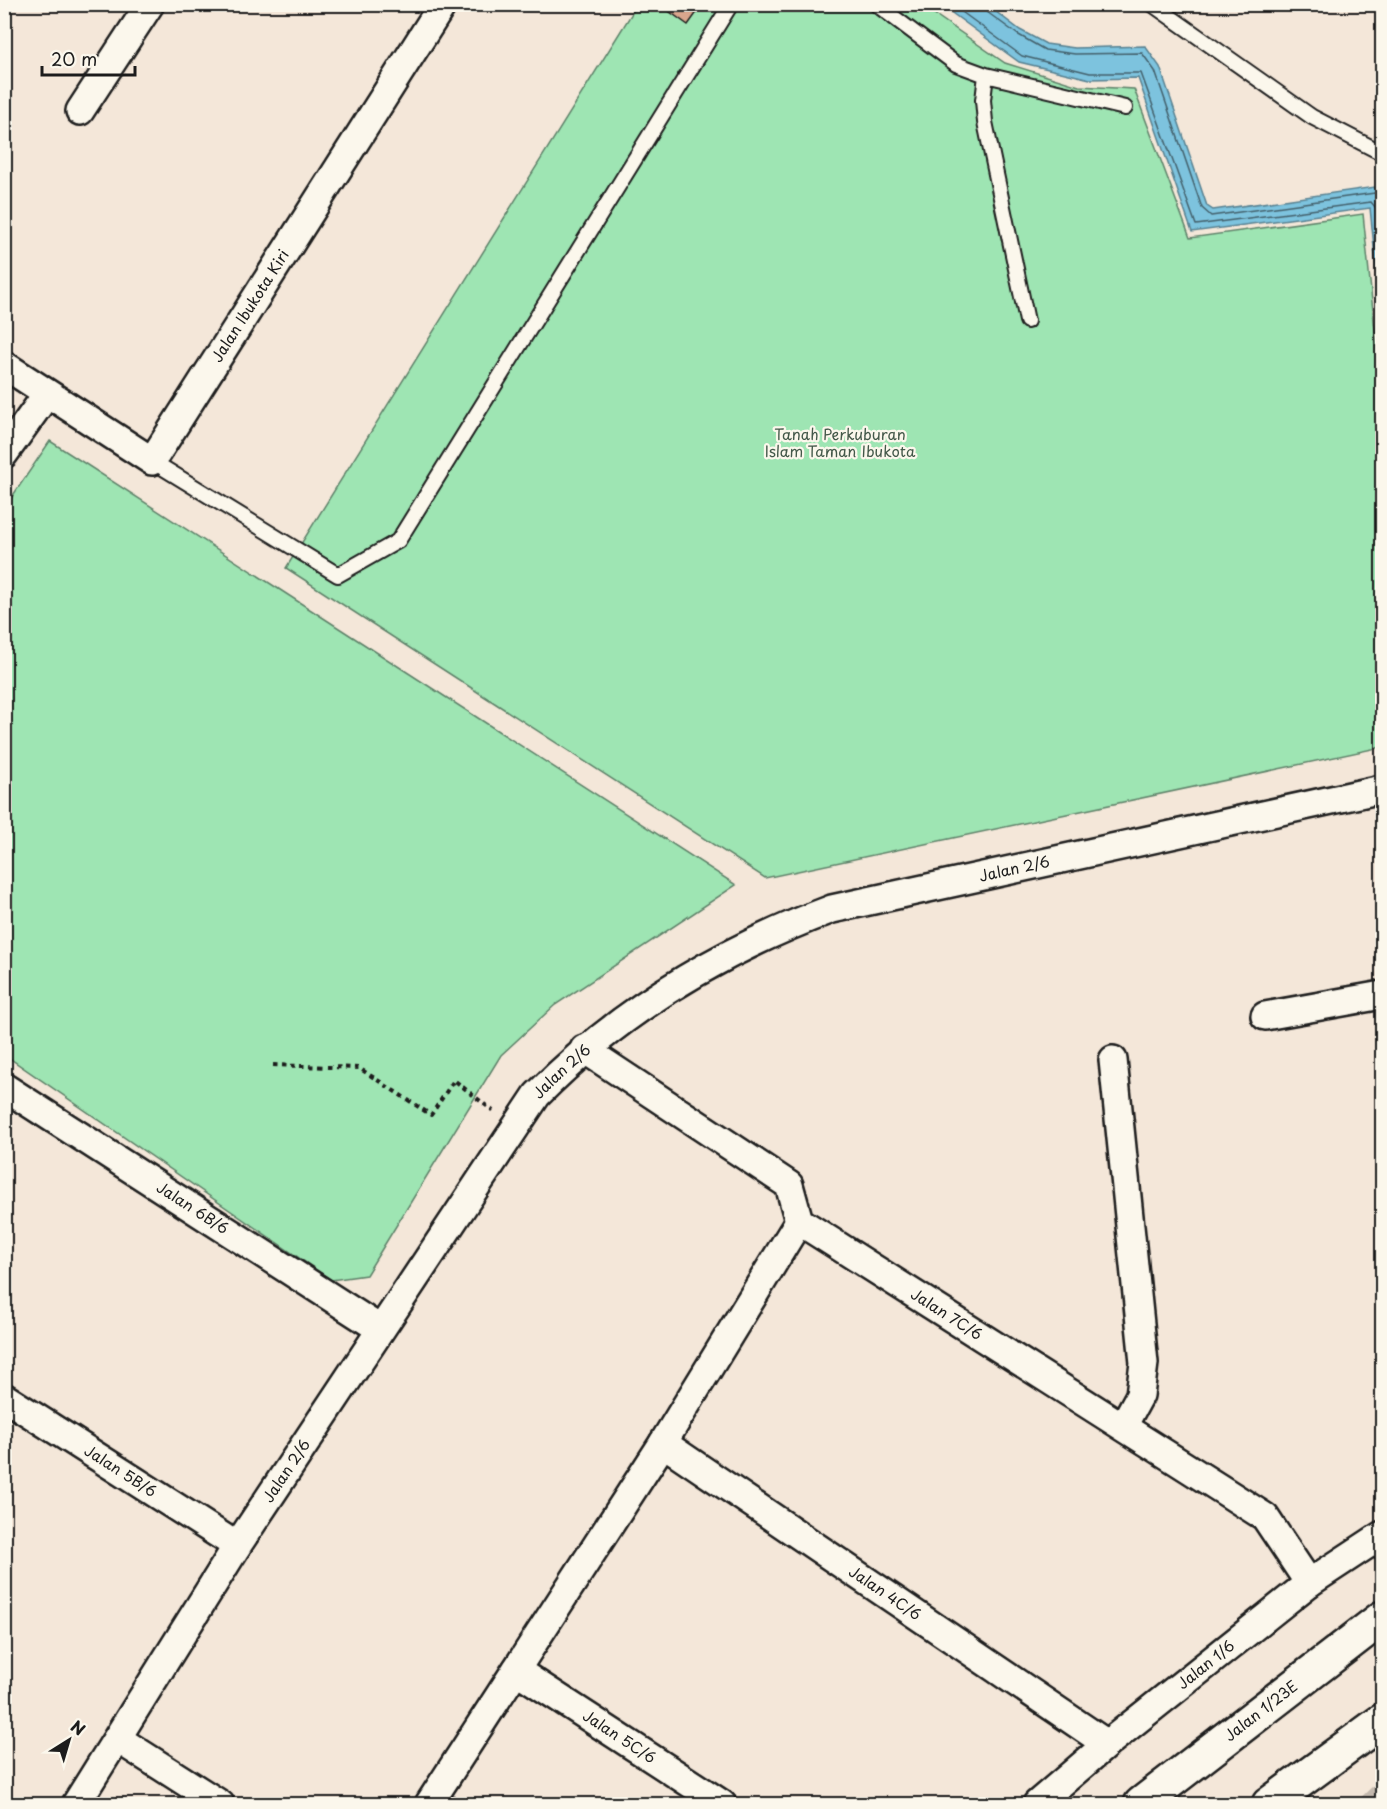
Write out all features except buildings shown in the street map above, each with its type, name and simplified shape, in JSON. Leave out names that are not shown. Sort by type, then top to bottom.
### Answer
[{"type":"street","points":[[80,111],[150,4]]},
{"type":"street","name":"Jalan Ibukota Kiri","points":[[152,461],[443,4]]},
{"type":"street","points":[[4,365],[152,461]]},
{"type":"street","points":[[4,454],[47,394]]},
{"type":"street","name":"Jalan 2/6","points":[[76,1804],[237,1546],[537,1095],[584,1049],[645,1004],[735,950],[781,928],[832,909],[1383,789]]},
{"type":"street","points":[[1265,1016],[1383,995]]},
{"type":"street","points":[[429,1804],[663,1443],[799,1221],[789,1185],[584,1049]]},
{"type":"street","points":[[1113,1060],[1144,1364],[1140,1395],[1123,1426]]},
{"type":"street","name":"Jalan 6B/6","points":[[4,1087],[380,1329]]},
{"type":"street","name":"Jalan 7C/6","points":[[799,1221],[1265,1517],[1309,1583]]},
{"type":"street","name":"Jalan 5B/6","points":[[7,1406],[237,1546]]},
{"type":"street","name":"Jalan 4C/6","points":[[663,1443],[1107,1744]]},
{"type":"street","name":"Jalan 1/6","points":[[1037,1804],[1107,1744],[1309,1583],[1383,1535]]},
{"type":"street","name":"Jalan 1/23E","points":[[1140,1804],[1383,1618]]},
{"type":"street","name":"Jalan 5C/6","points":[[516,1670],[722,1804]]},
{"type":"street","points":[[1269,1804],[1383,1721]]},
{"type":"street","points":[[118,1739],[220,1804]]},
{"type":"lane","points":[[152,461],[338,575],[398,541],[731,4]]},
{"type":"lane","points":[[876,4],[956,64],[986,75],[1125,108]]},
{"type":"lane","points":[[1152,4],[1312,117],[1354,141],[1383,153]]},
{"type":"lane","points":[[986,75],[983,100],[985,122],[1027,321]]},
{"type":"path","points":[[273,1065],[359,1068],[431,1115],[454,1080],[515,1129]]},
{"type":"green space","name":"Tanah Perkuburan Islam Taman Ibukota","points":[[637,5],[921,5],[1005,63],[1079,86],[1134,89],[1190,238],[1363,214],[1382,398],[1382,747],[765,878],[286,568]]},
{"type":"green space","points":[[50,441],[736,885],[555,1005],[501,1055],[366,1275],[331,1280],[5,1055],[5,507]]},
{"type":"water","points":[[941,5],[987,5],[1020,30],[1046,44],[1075,48],[1145,46],[1160,67],[1207,206],[1213,210],[1382,186],[1382,325],[1370,208],[1192,232],[1138,78],[1090,79],[1019,62]]}]
